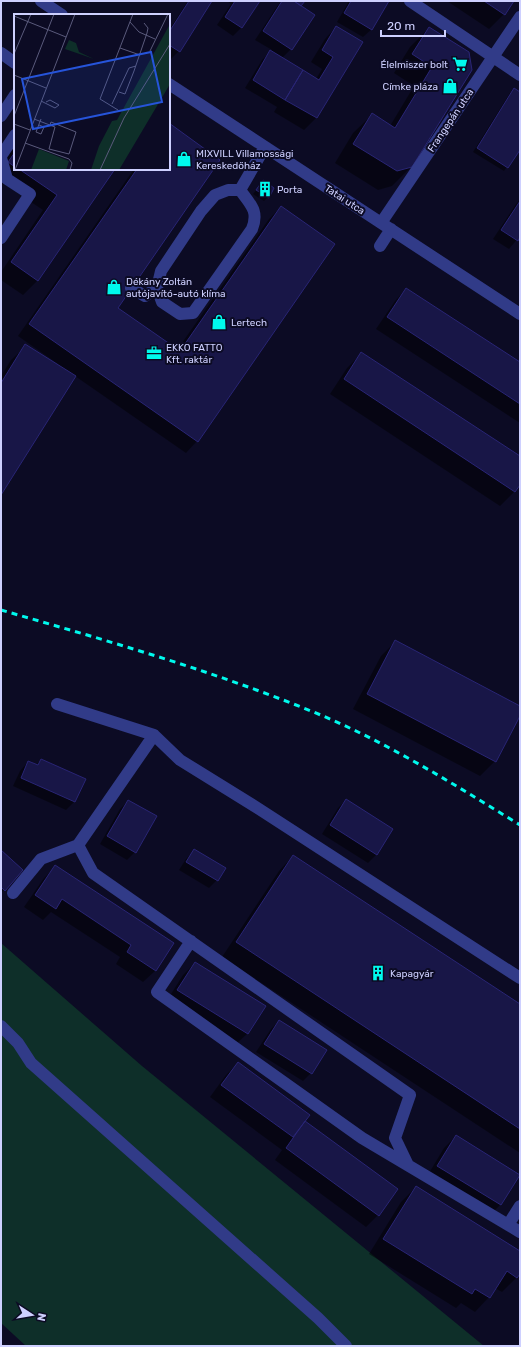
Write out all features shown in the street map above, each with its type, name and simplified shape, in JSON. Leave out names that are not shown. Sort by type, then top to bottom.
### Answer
[{"type":"street","points":[[41,1],[60,14]]},
{"type":"street","points":[[410,1],[520,75]]},
{"type":"street","name":"Frangepán utca","points":[[381,223],[520,17]]},
{"type":"street","points":[[1,53],[14,62]]},
{"type":"street","name":"Tatai utca","points":[[170,85],[520,314]]},
{"type":"street","points":[[1,116],[14,97]]},
{"type":"street","points":[[1,238],[30,194],[4,183],[1,157],[14,137]]},
{"type":"street","points":[[240,190],[265,147]]},
{"type":"street","points":[[228,190],[240,190],[255,210],[254,225],[193,312],[180,314],[162,302],[157,288],[161,271],[201,211],[215,195],[228,190]]},
{"type":"street","points":[[380,246],[391,230]]},
{"type":"street","points":[[131,288],[145,296],[157,288]]},
{"type":"street","points":[[57,704],[154,735],[180,760],[520,978]]},
{"type":"street","points":[[13,893],[42,858],[78,845],[154,735]]},
{"type":"street","points":[[78,845],[93,873],[410,1095],[395,1138],[408,1165]]},
{"type":"street","points":[[191,941],[157,992],[362,1138],[520,1232]]},
{"type":"street","points":[[1,1026],[18,1043],[31,1063],[318,1318],[346,1346]]},
{"type":"street","points":[[508,1225],[520,1206]]},
{"type":"green space","points":[[1,943],[142,1066],[484,1346],[26,1346],[1,1323]]},
{"type":"building","points":[[189,1],[212,1],[180,52],[170,46],[170,30]]},
{"type":"building","points":[[235,1],[260,1],[242,28],[225,17]]},
{"type":"building","points":[[282,1],[294,1],[315,15],[292,50],[263,31]]},
{"type":"building","points":[[294,1],[305,1],[301,6]]},
{"type":"building","points":[[351,1],[389,1],[372,30],[344,13]]},
{"type":"building","points":[[484,1],[514,1],[505,15]]},
{"type":"building","points":[[336,26],[363,42],[317,118],[285,100],[303,70],[319,80],[333,57],[322,50]]},
{"type":"building","points":[[429,27],[469,52],[472,70],[412,167],[397,171],[353,144],[372,113],[395,128],[432,67],[412,54]]},
{"type":"building","points":[[270,50],[303,70],[285,100],[253,80]]},
{"type":"building","points":[[514,88],[520,92],[520,150],[508,168],[477,148]]},
{"type":"building","points":[[170,124],[220,160],[118,308],[180,351],[281,206],[335,244],[198,442],[29,324],[136,170],[170,170]]},
{"type":"building","points":[[14,153],[14,166],[8,162]]},
{"type":"building","points":[[20,170],[114,170],[38,281],[11,262],[57,195]]},
{"type":"building","name":"Porta","points":[[263,180],[274,188],[269,198],[256,190]]},
{"type":"building","points":[[520,201],[520,237],[518,241],[501,230]]},
{"type":"building","points":[[406,288],[520,362],[520,404],[387,317]]},
{"type":"building","points":[[25,344],[76,376],[1,495],[1,383]]},
{"type":"building","points":[[361,352],[520,456],[520,485],[515,492],[344,379]]},
{"type":"building","points":[[395,640],[520,706],[520,716],[496,762],[367,694]]},
{"type":"building","points":[[41,759],[86,779],[75,802],[21,778],[28,761],[38,765]]},
{"type":"building","points":[[346,799],[393,829],[377,855],[330,825]]},
{"type":"building","points":[[128,800],[157,816],[136,853],[107,836]]},
{"type":"building","points":[[194,849],[226,868],[218,881],[186,862]]},
{"type":"building","points":[[1,850],[23,870],[5,891],[1,887]]},
{"type":"building","name":"Kapagyár","points":[[293,855],[520,1004],[520,1129],[236,942]]},
{"type":"building","points":[[55,865],[174,943],[156,971],[127,952],[131,945],[62,899],[56,909],[35,895]]},
{"type":"building","points":[[195,962],[266,1006],[248,1034],[177,990]]},
{"type":"building","points":[[279,1020],[327,1050],[312,1074],[264,1044]]},
{"type":"building","points":[[238,1062],[310,1115],[293,1137],[221,1085]]},
{"type":"building","points":[[305,1121],[398,1189],[379,1216],[286,1148]]},
{"type":"building","points":[[456,1135],[520,1175],[501,1205],[437,1166]]},
{"type":"building","points":[[416,1186],[520,1251],[520,1274],[517,1278],[507,1271],[490,1298],[475,1289],[472,1294],[383,1239]]},
{"type":"railway","points":[[1,610],[118,644],[196,669],[311,711],[392,749],[444,778],[520,825]]},
{"type":"place","name":"Élelmiszer bolt","points":[[460,64]]},
{"type":"place","name":"Címke pláza","points":[[450,86]]},
{"type":"place","name":"MIXVILL Villamossági Kereskedőház","points":[[184,159]]},
{"type":"place","name":"Porta","points":[[265,189]]},
{"type":"place","name":"Dékány Zoltán autójavító-autó klíma","points":[[114,287]]},
{"type":"place","name":"Lertech","points":[[219,322]]},
{"type":"place","name":"EKKO FATTO Kft. raktár","points":[[154,353]]},
{"type":"place","name":"Kapagyár","points":[[378,973]]}]
